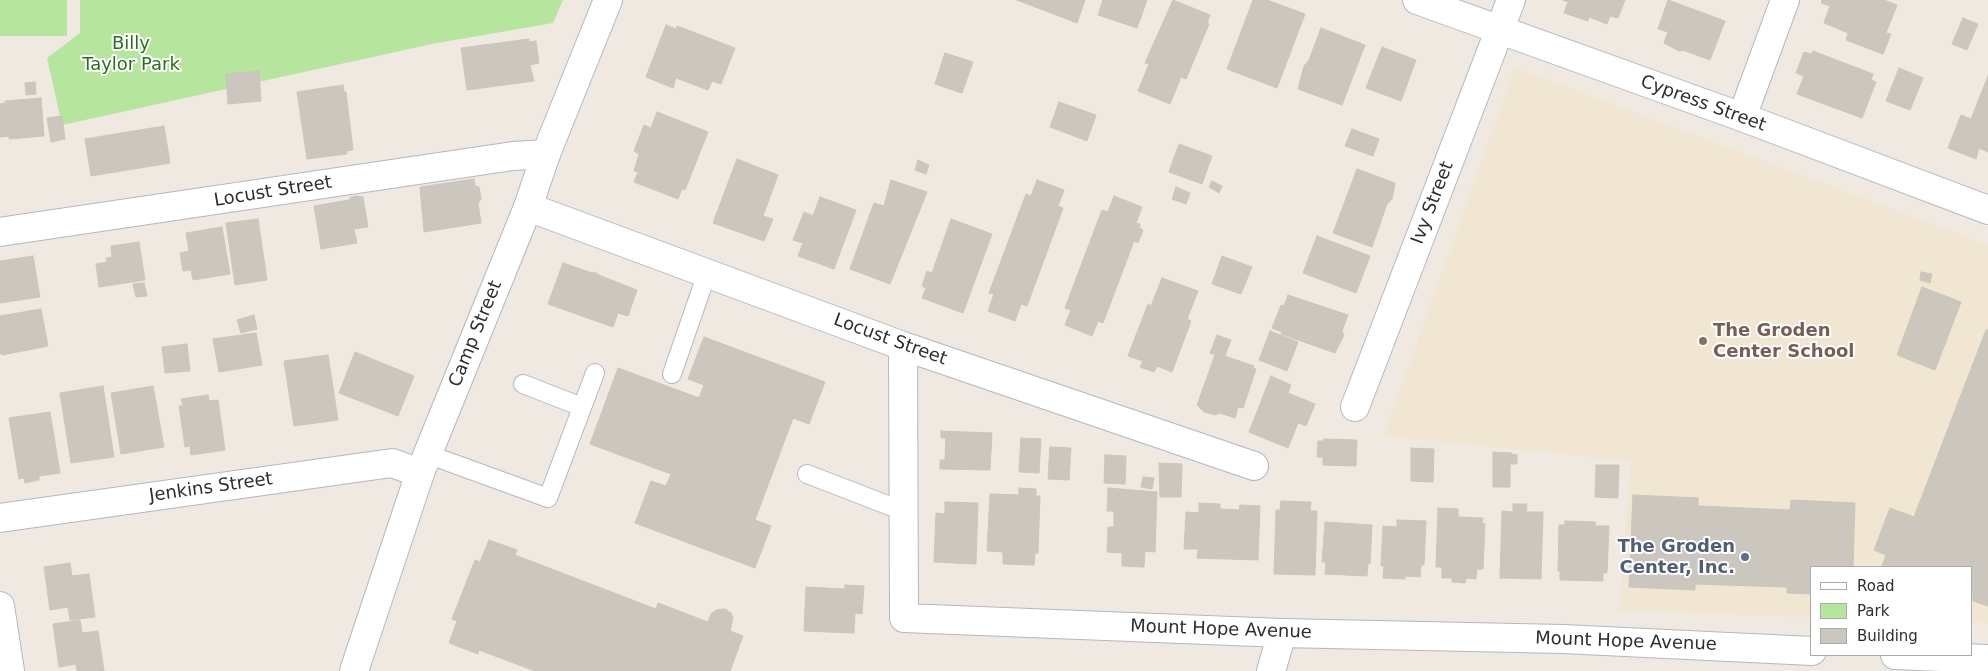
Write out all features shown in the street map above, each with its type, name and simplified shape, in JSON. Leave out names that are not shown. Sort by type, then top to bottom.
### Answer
[{"type":"street","name":"Camp Street","points":[[354,671],[424,463],[528,207],[546,154],[608,0]]},
{"type":"street","name":"Cypress Street","points":[[1417,0],[1742,117],[1988,210]]},
{"type":"street","name":"Ivy Street","points":[[1355,407],[1511,0]]},
{"type":"street","points":[[1742,117],[1785,0]]},
{"type":"street","name":"Locust Street","points":[[0,232],[513,156],[546,154]]},
{"type":"street","name":"Locust Street","points":[[528,207],[903,346],[1254,466]]},
{"type":"street","name":"Mount Hope Avenue","points":[[903,346],[904,618],[1282,633],[1563,639],[1810,651]]},
{"type":"street","name":"Jenkins Street","points":[[0,518],[392,463],[424,463]]},
{"type":"street","points":[[0,606],[10,671]]},
{"type":"street","points":[[1271,671],[1282,633]]},
{"type":"street","points":[[1918,656],[1988,659]]},
{"type":"lane","points":[[672,374],[707,273]]},
{"type":"lane","points":[[424,463],[548,498],[595,373]]},
{"type":"lane","points":[[523,384],[582,407]]},
{"type":"lane","points":[[807,474],[903,511]]},
{"type":"shaded area","name":"The Groden Center School","points":[[1515,68],[1988,245],[1988,623],[1973,622],[1973,566],[1810,566],[1810,617],[1619,611],[1631,461],[1384,436]]},
{"type":"green space","points":[[0,0],[67,0],[67,36],[0,36]]},
{"type":"green space","name":"Billy Taylor Park","points":[[80,0],[563,0],[553,23],[432,44],[62,125],[47,58],[80,33]]},
{"type":"building","points":[[1017,0],[1085,0],[1077,23]]},
{"type":"building","points":[[1103,0],[1147,0],[1137,28],[1098,15]]},
{"type":"building","points":[[1173,0],[1210,15],[1207,23],[1209,24],[1186,79],[1181,77],[1170,104],[1138,91],[1149,64],[1145,63]]},
{"type":"building","points":[[1253,0],[1267,0],[1305,14],[1277,88],[1227,69]]},
{"type":"building","points":[[1563,0],[1625,0],[1618,18],[1610,16],[1607,24],[1589,17],[1588,21],[1564,13],[1568,2]]},
{"type":"building","points":[[1668,0],[1725,21],[1710,60],[1683,50],[1679,51],[1664,43],[1668,32],[1658,29]]},
{"type":"building","points":[[1822,0],[1884,0],[1897,5],[1886,33],[1891,34],[1883,54],[1846,40],[1848,33],[1824,23],[1830,6],[1821,3]]},
{"type":"building","points":[[1963,18],[1978,24],[1967,50],[1952,44]]},
{"type":"building","points":[[666,25],[676,29],[677,26],[735,48],[721,84],[712,81],[708,90],[676,78],[673,88],[646,77]]},
{"type":"building","points":[[1321,28],[1365,45],[1342,105],[1298,89],[1304,66],[1309,60]]},
{"type":"building","points":[[529,39],[529,42],[536,41],[539,63],[530,65],[534,81],[467,90],[461,48]]},
{"type":"building","points":[[1382,47],[1416,60],[1401,101],[1366,88]]},
{"type":"building","points":[[1813,51],[1873,74],[1871,80],[1876,82],[1862,118],[1797,94],[1804,76],[1796,73],[1804,52],[1812,54]]},
{"type":"building","points":[[945,53],[973,62],[962,93],[935,84]]},
{"type":"building","points":[[1899,68],[1923,78],[1910,110],[1886,101]]},
{"type":"building","points":[[259,71],[261,101],[228,104],[226,74]]},
{"type":"building","points":[[1988,76],[1988,152],[1979,148],[1976,159],[1948,148],[1961,115],[1971,119]]},
{"type":"building","points":[[35,82],[36,94],[26,95],[25,83]]},
{"type":"building","points":[[343,85],[344,92],[346,92],[353,150],[346,151],[347,154],[307,159],[297,92]]},
{"type":"building","points":[[41,98],[44,136],[9,139],[9,136],[0,137],[0,104],[5,103],[5,101]]},
{"type":"building","points":[[1059,102],[1096,115],[1087,141],[1050,127]]},
{"type":"building","points":[[657,112],[708,132],[685,190],[682,189],[678,199],[634,182],[638,172],[634,171],[639,154],[634,151],[644,125],[651,128]]},
{"type":"building","points":[[62,116],[65,139],[51,142],[47,118]]},
{"type":"building","points":[[164,126],[170,163],[91,176],[85,139]]},
{"type":"building","points":[[1352,129],[1379,139],[1373,156],[1345,146]]},
{"type":"building","points":[[1179,144],[1212,156],[1202,184],[1169,172]]},
{"type":"building","points":[[737,159],[778,175],[763,216],[773,219],[764,241],[713,223]]},
{"type":"building","points":[[918,160],[929,165],[926,174],[915,170]]},
{"type":"building","points":[[1357,169],[1395,183],[1392,199],[1387,204],[1372,247],[1333,233]]},
{"type":"building","points":[[474,179],[475,186],[479,187],[481,199],[478,203],[481,223],[424,232],[420,187]]},
{"type":"building","points":[[891,180],[927,192],[890,284],[850,269],[874,203],[884,206]]},
{"type":"building","points":[[1037,180],[1064,190],[1058,206],[1063,208],[1027,306],[1021,304],[1015,321],[988,311],[994,294],[989,293],[1026,194],[1031,196]]},
{"type":"building","points":[[1212,181],[1222,186],[1219,193],[1209,187]]},
{"type":"building","points":[[1176,187],[1190,193],[1186,204],[1172,199]]},
{"type":"building","points":[[1114,196],[1142,207],[1136,223],[1140,224],[1139,228],[1143,230],[1138,243],[1134,241],[1103,323],[1098,321],[1092,336],[1065,325],[1071,310],[1065,308],[1102,210],[1108,212]]},
{"type":"building","points":[[351,197],[363,197],[368,227],[354,229],[357,243],[321,249],[314,206],[349,200]]},
{"type":"building","points":[[820,197],[856,210],[834,269],[798,256],[803,243],[793,240],[804,212],[813,216]]},
{"type":"building","points":[[258,219],[267,280],[235,285],[226,223]]},
{"type":"building","points":[[951,219],[992,234],[963,313],[922,298],[926,288],[922,286],[927,271],[932,273]]},
{"type":"building","points":[[222,227],[230,274],[193,280],[191,270],[183,271],[180,253],[189,251],[186,233]]},
{"type":"building","points":[[1317,236],[1370,256],[1356,293],[1303,273]]},
{"type":"building","points":[[139,242],[145,280],[99,287],[96,264],[107,262],[106,258],[112,257],[111,246]]},
{"type":"building","points":[[33,256],[40,297],[0,303],[0,261]]},
{"type":"building","points":[[1222,256],[1252,267],[1241,294],[1212,284]]},
{"type":"building","points":[[563,263],[592,273],[594,272],[637,290],[628,316],[618,313],[613,327],[548,304]]},
{"type":"building","points":[[1921,272],[1932,274],[1930,283],[1920,280]]},
{"type":"building","points":[[1162,278],[1198,291],[1187,319],[1191,321],[1172,372],[1157,366],[1154,372],[1140,367],[1143,361],[1128,356],[1148,304],[1151,306]]},
{"type":"building","points":[[144,283],[147,296],[136,297],[133,284]]},
{"type":"building","points":[[1922,287],[1961,302],[1935,370],[1897,355]]},
{"type":"building","points":[[1288,295],[1348,315],[1342,331],[1344,335],[1335,353],[1281,334],[1282,332],[1272,328],[1281,305],[1284,306]]},
{"type":"building","points":[[41,309],[48,346],[2,355],[0,353],[0,316]]},
{"type":"building","points":[[254,315],[257,329],[241,333],[237,320]]},
{"type":"building","points":[[1986,330],[1988,330],[1988,606],[1973,601],[1973,566],[1882,566],[1886,555],[1874,550],[1890,508],[1914,517]]},
{"type":"building","points":[[1270,331],[1298,342],[1287,371],[1259,360]]},
{"type":"building","points":[[256,333],[262,365],[219,372],[213,339]]},
{"type":"building","points":[[1217,335],[1231,340],[1225,356],[1254,366],[1253,368],[1256,369],[1243,408],[1238,407],[1235,418],[1220,413],[1215,415],[1204,412],[1197,405],[1215,355],[1210,353]]},
{"type":"building","points":[[704,337],[825,382],[809,424],[793,418],[755,520],[771,526],[755,568],[635,523],[651,481],[666,486],[671,474],[590,444],[618,368],[699,398],[704,385],[688,379]]},
{"type":"building","points":[[187,344],[190,371],[165,373],[162,347]]},
{"type":"building","points":[[355,352],[414,376],[398,416],[339,393]]},
{"type":"building","points":[[328,355],[338,420],[294,426],[284,361]]},
{"type":"building","points":[[1271,376],[1291,385],[1288,393],[1315,404],[1306,426],[1298,423],[1288,448],[1249,432]]},
{"type":"building","points":[[103,386],[114,457],[71,463],[60,393]]},
{"type":"building","points":[[153,386],[164,447],[121,454],[111,393]]},
{"type":"building","points":[[208,395],[209,401],[218,400],[225,450],[191,455],[190,446],[185,447],[179,406],[183,406],[181,399]]},
{"type":"building","points":[[50,412],[60,473],[39,476],[39,480],[25,483],[24,478],[19,479],[9,418]]},
{"type":"building","points":[[941,431],[992,433],[990,470],[940,469],[940,460],[945,460],[946,438],[941,438]]},
{"type":"building","points":[[1021,438],[1041,439],[1039,473],[1019,472]]},
{"type":"building","points":[[1324,439],[1357,440],[1356,466],[1323,465],[1323,457],[1317,457],[1318,441],[1324,441]]},
{"type":"building","points":[[1050,447],[1071,448],[1069,480],[1048,479]]},
{"type":"building","points":[[1411,448],[1434,449],[1433,482],[1411,481]]},
{"type":"building","points":[[1493,452],[1517,455],[1517,464],[1510,464],[1510,487],[1493,487]]},
{"type":"building","points":[[1105,455],[1126,456],[1125,484],[1104,483]]},
{"type":"building","points":[[1159,463],[1182,464],[1181,497],[1160,497]]},
{"type":"building","points":[[1596,465],[1619,465],[1618,498],[1595,497]]},
{"type":"building","points":[[1143,477],[1154,478],[1152,489],[1141,487]]},
{"type":"building","points":[[1019,488],[1036,489],[1036,496],[1040,496],[1038,553],[1035,553],[1034,565],[1003,564],[1003,552],[987,551],[990,494],[1019,495]]},
{"type":"building","points":[[1108,488],[1157,492],[1155,552],[1145,551],[1144,567],[1122,566],[1122,553],[1107,552],[1108,527],[1114,527],[1114,511],[1107,511]]},
{"type":"building","points":[[1633,495],[1698,498],[1698,506],[1790,510],[1791,500],[1855,503],[1853,566],[1810,566],[1810,594],[1787,593],[1787,587],[1695,584],[1695,590],[1629,587]]},
{"type":"building","points":[[1281,501],[1311,502],[1310,511],[1317,511],[1315,575],[1274,574],[1276,510],[1280,510]]},
{"type":"building","points":[[945,502],[978,503],[976,564],[934,562],[936,513],[945,514]]},
{"type":"building","points":[[1199,503],[1220,504],[1220,509],[1239,510],[1240,505],[1260,506],[1258,560],[1197,558],[1198,549],[1184,549],[1186,512],[1199,513]]},
{"type":"building","points":[[1513,504],[1527,504],[1526,512],[1543,512],[1541,579],[1500,578],[1502,511],[1513,512]]},
{"type":"building","points":[[1438,508],[1458,509],[1458,517],[1483,518],[1482,523],[1485,524],[1483,569],[1477,569],[1476,579],[1466,578],[1465,583],[1452,582],[1452,578],[1442,578],[1442,567],[1436,567]]},
{"type":"building","points":[[1397,520],[1426,521],[1424,565],[1421,565],[1420,577],[1405,576],[1405,579],[1383,578],[1384,566],[1381,566],[1383,526],[1397,527]]},
{"type":"building","points":[[1565,521],[1595,522],[1595,526],[1609,526],[1607,573],[1603,573],[1603,581],[1560,580],[1560,571],[1558,571],[1559,525],[1565,525]]},
{"type":"building","points":[[1325,522],[1372,525],[1370,564],[1368,563],[1367,576],[1325,574],[1326,562],[1322,562]]},
{"type":"building","points":[[489,540],[517,550],[515,555],[656,609],[658,603],[708,622],[711,614],[716,610],[725,609],[731,613],[733,618],[730,631],[743,636],[730,671],[535,671],[479,650],[478,654],[449,643],[457,621],[452,619],[475,560],[480,562]]},
{"type":"building","points":[[70,563],[72,576],[89,574],[95,617],[70,620],[68,607],[50,610],[44,567]]},
{"type":"building","points":[[845,585],[864,586],[862,614],[855,613],[854,633],[804,631],[806,587],[845,589]]},
{"type":"building","points":[[80,620],[82,633],[98,631],[104,671],[77,671],[76,664],[59,667],[53,624]]},
{"type":"place","name":"The Groden Center School","points":[[1703,341]]},
{"type":"place","name":"The Groden Center, Inc.","points":[[1745,557]]}]
